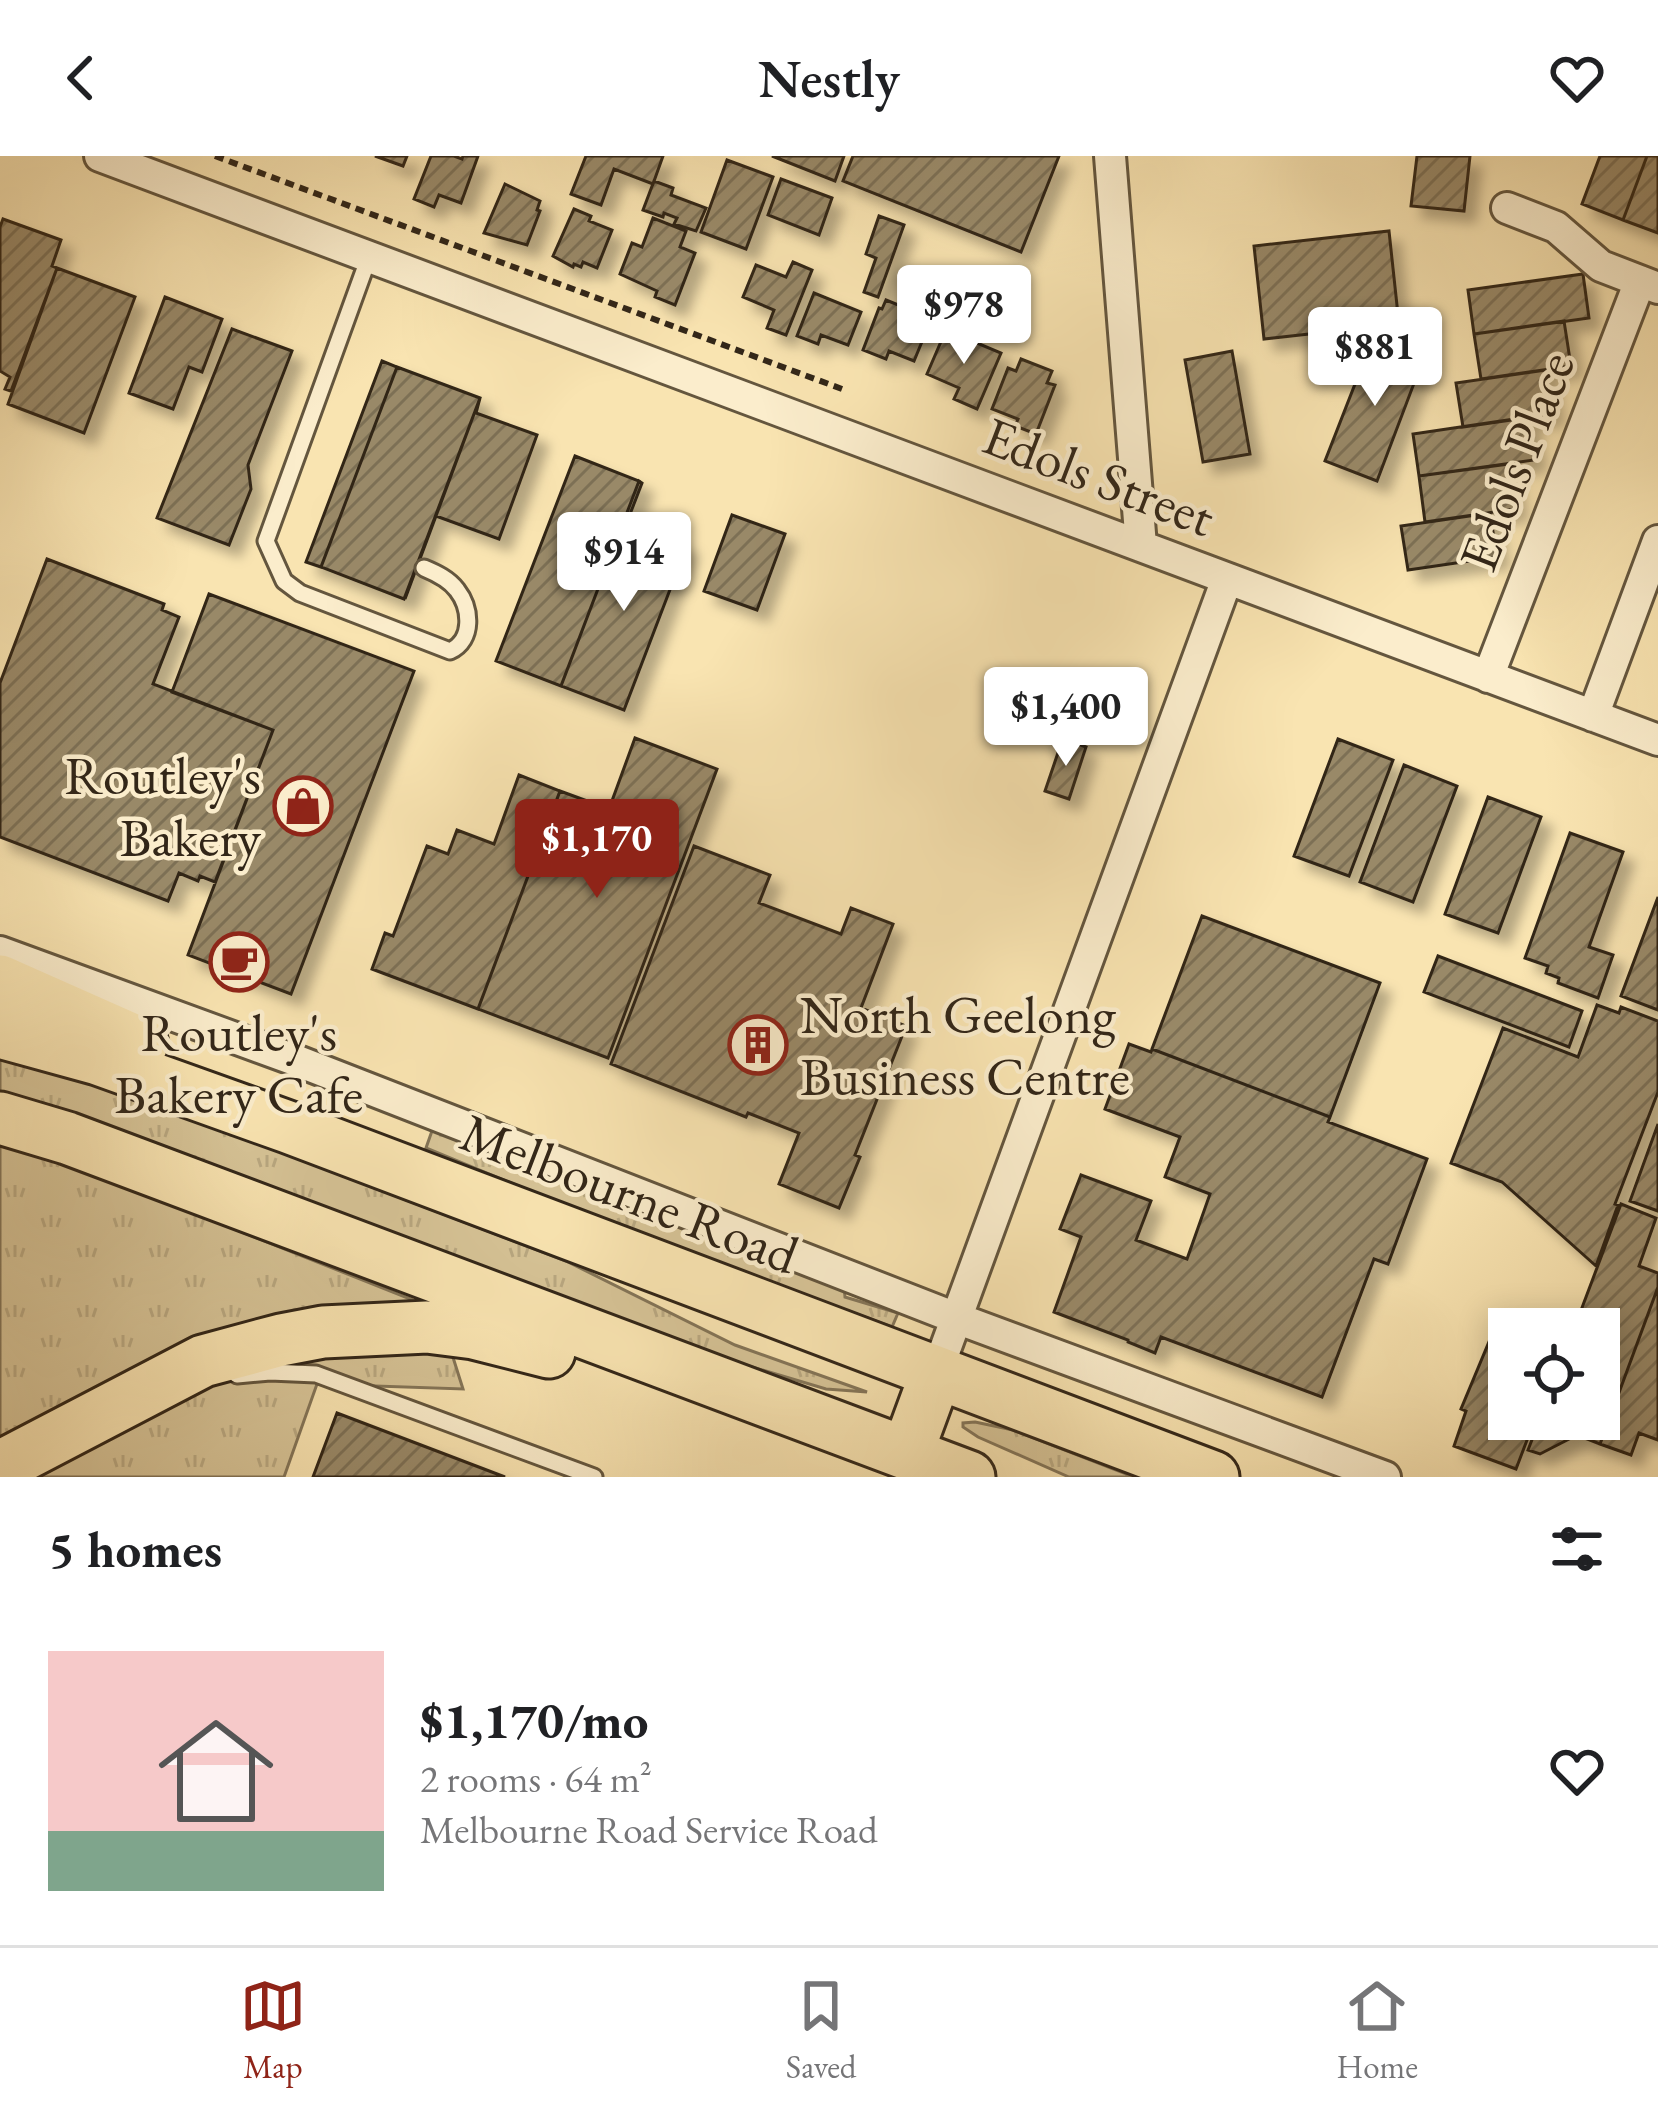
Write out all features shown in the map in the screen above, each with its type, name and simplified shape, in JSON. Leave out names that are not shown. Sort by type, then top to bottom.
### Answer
[{"type":"highway","points":[[0,981],[151,1048],[288,1127]]},
{"type":"highway","name":"Melbourne Road","points":[[0,1032],[98,1059],[288,1127],[1213,1477]]},
{"type":"highway","points":[[0,1118],[67,1138],[754,1396],[929,1467],[936,1374]]},
{"type":"highway","points":[[0,1467],[203,1361],[281,1340],[357,1329],[427,1327],[474,1333],[586,1363],[754,1396]]},
{"type":"street","name":"Edols Street","points":[[100,156],[1658,740]]},
{"type":"street","points":[[1110,156],[1141,546]]},
{"type":"street","name":"Edols Place","points":[[1488,676],[1649,284],[1600,266],[1556,227],[1507,208]]},
{"type":"street","points":[[1593,716],[1658,541]]},
{"type":"street","points":[[936,1374],[1227,579]]},
{"type":"street","points":[[0,952],[1385,1477]]},
{"type":"lane","points":[[369,257],[266,541],[284,580],[300,593],[450,650],[460,646],[469,621],[461,596],[438,574],[424,568]]},
{"type":"lane","points":[[163,1380],[270,1372],[316,1374],[594,1477]]},
{"type":"path","points":[[215,156],[842,389]]},
{"type":"green space","points":[[0,1056],[160,1106],[566,1261],[735,1345],[867,1392],[826,1389],[739,1363],[0,1093]]},
{"type":"green space","points":[[433,1128],[721,1243],[844,1285],[845,1297],[898,1313],[892,1327],[611,1224],[426,1148]]},
{"type":"green space","points":[[0,1146],[48,1155],[438,1310],[463,1389],[317,1384],[284,1477],[0,1477]]},
{"type":"green space","points":[[963,1423],[1013,1430],[1134,1477],[1069,1477],[963,1427]]},
{"type":"building","points":[[375,156],[407,156],[403,166]]},
{"type":"building","points":[[431,156],[478,156],[461,203],[439,195],[434,207],[414,199]]},
{"type":"building","points":[[586,156],[663,156],[653,184],[614,169],[601,205],[571,194]]},
{"type":"building","points":[[772,156],[844,156],[835,181]]},
{"type":"building","points":[[853,156],[1059,156],[1021,252],[843,181]]},
{"type":"building","points":[[1417,156],[1470,156],[1464,211],[1411,206]]},
{"type":"building","points":[[1600,156],[1647,156],[1623,220],[1582,204]]},
{"type":"building","points":[[1647,156],[1658,156],[1658,233],[1623,220]]},
{"type":"building","points":[[727,160],[773,177],[746,249],[701,232]]},
{"type":"building","points":[[781,179],[832,198],[819,235],[768,215]]},
{"type":"building","points":[[654,181],[673,188],[671,195],[706,208],[696,231],[674,224],[677,218],[643,210]]},
{"type":"building","points":[[505,184],[540,201],[527,245],[484,233]]},
{"type":"building","points":[[574,209],[612,230],[597,268],[583,262],[573,267],[553,256]]},
{"type":"building","points":[[879,216],[904,225],[878,297],[864,292],[876,258],[866,254]]},
{"type":"building","points":[[653,218],[686,231],[680,247],[695,253],[675,305],[620,274],[632,243],[642,247]]},
{"type":"building","points":[[3,219],[61,240],[52,266],[57,268],[11,391],[5,389],[10,377],[0,371]]},
{"type":"building","points":[[1389,231],[1399,324],[1264,339],[1254,246]]},
{"type":"building","points":[[793,262],[812,270],[786,335],[767,328],[774,310],[743,297],[756,265],[786,277]]},
{"type":"building","points":[[57,268],[135,297],[84,433],[8,404]]},
{"type":"building","points":[[1583,274],[1589,318],[1474,334],[1468,290]]},
{"type":"building","points":[[814,293],[861,312],[848,345],[821,335],[818,344],[797,336]]},
{"type":"building","points":[[165,297],[222,319],[202,372],[189,367],[173,409],[129,393]]},
{"type":"building","points":[[886,300],[928,317],[914,361],[889,351],[886,359],[863,350]]},
{"type":"building","points":[[1564,321],[1571,366],[1481,379],[1474,334]]},
{"type":"building","points":[[232,329],[292,351],[248,465],[251,489],[229,545],[157,518]]},
{"type":"building","points":[[946,330],[1001,353],[977,409],[954,399],[959,388],[927,374]]},
{"type":"building","points":[[1373,338],[1424,357],[1377,481],[1325,461]]},
{"type":"building","points":[[1232,351],[1250,454],[1203,462],[1185,360]]},
{"type":"building","points":[[1021,359],[1052,371],[1047,383],[1055,385],[1036,434],[1015,426],[1018,419],[992,409],[1008,368],[1016,371]]},
{"type":"building","points":[[382,361],[397,367],[321,567],[306,562]]},
{"type":"building","points":[[397,367],[480,398],[404,599],[321,567]]},
{"type":"building","points":[[1546,370],[1552,414],[1463,427],[1456,383]]},
{"type":"building","points":[[480,398],[476,413],[537,435],[499,539],[436,516],[405,599]]},
{"type":"building","points":[[1528,417],[1534,460],[1419,476],[1413,434]]},
{"type":"building","points":[[575,456],[639,481],[561,686],[496,661]]},
{"type":"building","points":[[1509,464],[1515,509],[1425,522],[1419,476]]},
{"type":"building","points":[[639,481],[627,522],[687,545],[624,710],[561,686]]},
{"type":"building","points":[[1490,513],[1497,557],[1408,570],[1401,526]]},
{"type":"building","points":[[732,515],[785,534],[757,610],[704,591]]},
{"type":"building","points":[[47,559],[164,604],[162,610],[179,617],[153,684],[273,730],[215,882],[179,873],[168,901],[0,837],[0,683]]},
{"type":"building","name":"Routley's Bakery","points":[[209,594],[414,671],[291,994],[188,955],[273,730],[172,692]]},
{"type":"building","points":[[635,738],[717,769],[608,1058],[478,1009],[560,791],[609,809]]},
{"type":"building","points":[[1063,738],[1086,747],[1069,799],[1045,791]]},
{"type":"building","points":[[1338,739],[1393,760],[1349,876],[1294,856]]},
{"type":"building","points":[[1404,765],[1457,786],[1413,902],[1360,882]]},
{"type":"building","points":[[519,775],[560,791],[478,1009],[372,969],[385,933],[393,936],[427,846],[448,854],[457,830],[494,844]]},
{"type":"building","points":[[1488,797],[1541,817],[1498,933],[1445,914]]},
{"type":"building","points":[[1570,833],[1623,852],[1589,947],[1613,955],[1598,998],[1558,983],[1559,978],[1546,973],[1548,966],[1525,958]]},
{"type":"building","name":"North Geelong Business Centre","points":[[694,846],[770,875],[759,903],[841,934],[851,908],[893,924],[861,1008],[906,1026],[839,1208],[779,1184],[799,1133],[611,1064]]},
{"type":"building","points":[[1658,897],[1658,1010],[1621,996]]},
{"type":"building","points":[[1202,916],[1380,983],[1330,1117],[1152,1049]]},
{"type":"building","points":[[1438,956],[1582,1011],[1569,1047],[1424,992]]},
{"type":"building","points":[[1597,1005],[1619,1013],[1621,1007],[1658,1021],[1658,1092],[1596,1266],[1502,1182],[1451,1163],[1503,1028],[1578,1057]]},
{"type":"building","points":[[1129,1044],[1330,1117],[1328,1122],[1427,1159],[1388,1264],[1374,1259],[1322,1397],[1161,1337],[1155,1353],[1054,1312],[1081,1237],[1060,1229],[1081,1175],[1151,1201],[1136,1240],[1187,1259],[1210,1194],[1165,1177],[1180,1137],[1105,1109]]},
{"type":"building","points":[[1658,1124],[1658,1211],[1630,1201]]},
{"type":"building","points":[[1621,1204],[1656,1218],[1639,1266],[1658,1273],[1658,1287],[1620,1390],[1620,1308],[1582,1308]]},
{"type":"building","points":[[1658,1287],[1658,1440],[1639,1433],[1631,1455],[1600,1444],[1601,1440],[1620,1440],[1620,1390]]},
{"type":"building","points":[[1488,1344],[1488,1440],[1527,1440],[1516,1469],[1454,1446],[1466,1411],[1461,1409]]},
{"type":"building","points":[[337,1413],[505,1477],[313,1477]]},
{"type":"building","points":[[1532,1440],[1567,1440],[1540,1454],[1528,1450]]},
{"type":"place","name":"Routley's Bakery","points":[[303,806]]},
{"type":"place","name":"Routley's Bakery Cafe","points":[[239,962]]},
{"type":"place","name":"North Geelong Business Centre","points":[[758,1045]]}]
